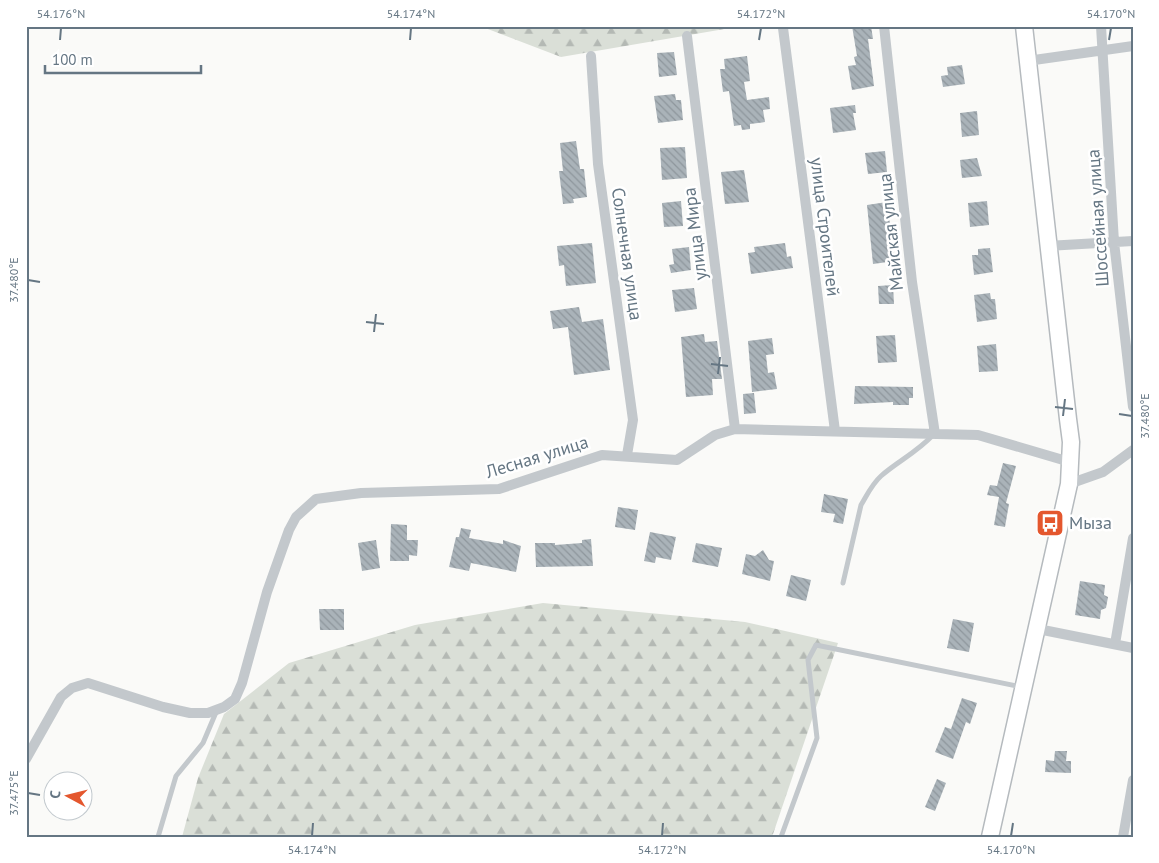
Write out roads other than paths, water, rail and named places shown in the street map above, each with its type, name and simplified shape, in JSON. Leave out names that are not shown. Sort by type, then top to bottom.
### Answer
[{"type":"main road","points":[[990,837],[1069,484],[1070,462],[1068,419],[1047,246],[1024,26]]},
{"type":"street","name":"Майская улица","points":[[884,26],[912,282],[935,434]]},
{"type":"street","name":"Шоссейная улица","points":[[1101,26],[1104,50],[1114,242],[1133,407]]},
{"type":"street","name":"улица Строителей","points":[[783,28],[835,431]]},
{"type":"street","name":"улица Мира","points":[[687,36],[735,429]]},
{"type":"street","points":[[1027,61],[1069,57],[1133,46]]},
{"type":"street","name":"Солнечная улица","points":[[591,56],[598,164],[633,420],[627,455]]},
{"type":"street","points":[[1047,246],[1133,241]]},
{"type":"street","name":"Лесная улица","points":[[26,760],[61,697],[72,688],[88,683],[163,707],[190,713],[208,713],[229,703],[238,694],[252,652],[267,592],[289,530],[296,517],[316,499],[361,493],[493,490],[602,455],[627,455],[677,460],[715,435],[735,429],[978,435],[1070,462]]},
{"type":"street","points":[[1069,484],[1103,472],[1133,450]]},
{"type":"street","points":[[1115,644],[1133,538]]},
{"type":"street","points":[[1038,629],[1133,648]]},
{"type":"street","points":[[1124,837],[1133,780]]},
{"type":"lane","points":[[843,583],[861,505],[866,495],[882,475],[920,450],[935,434]]},
{"type":"lane","points":[[781,837],[817,738],[808,660],[816,645],[1025,687]]},
{"type":"lane","points":[[158,837],[176,776],[203,743],[217,709]]},
{"type":"place","name":"Мыза","points":[[1050,523]]}]
